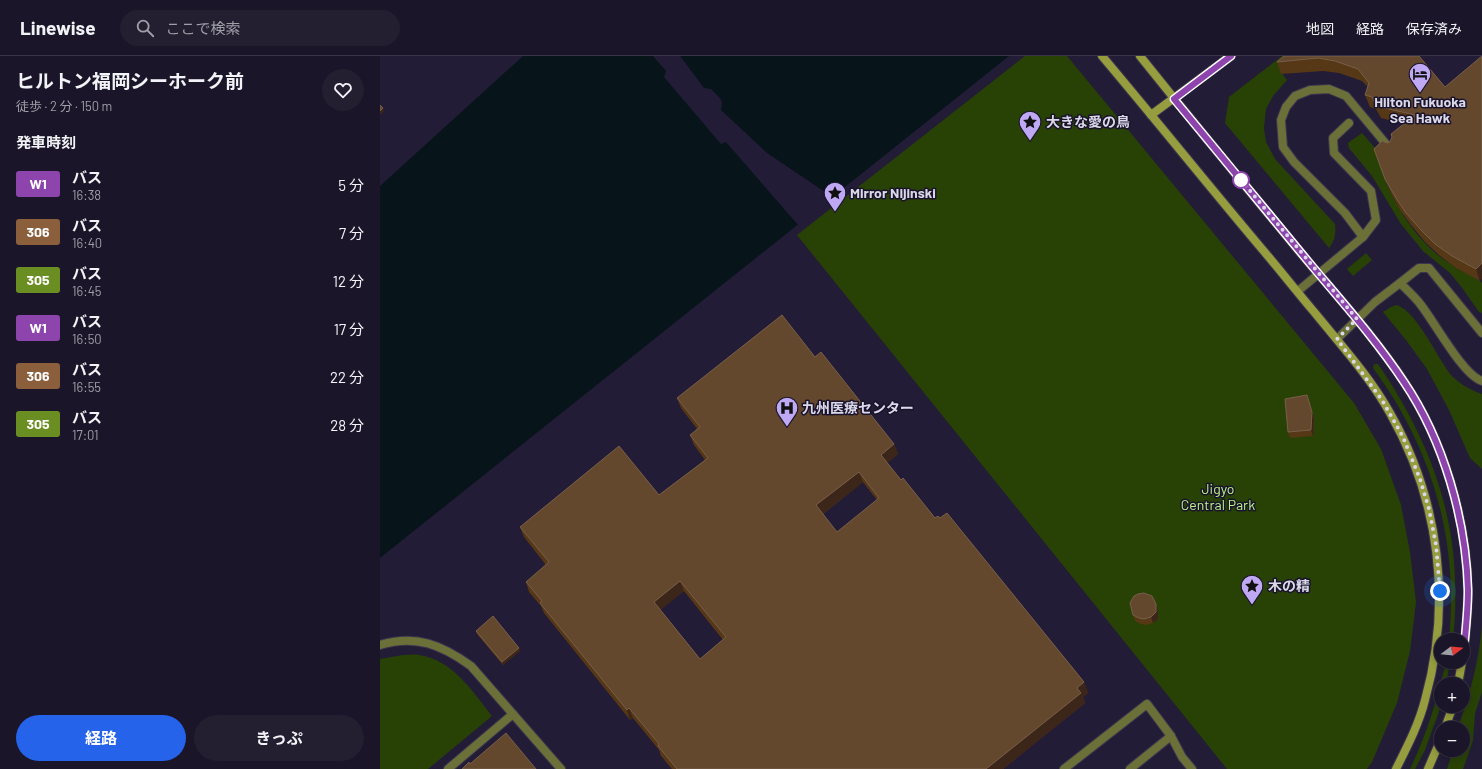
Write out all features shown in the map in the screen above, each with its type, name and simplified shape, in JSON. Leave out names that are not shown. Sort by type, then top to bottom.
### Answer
[{"type":"street","points":[[1102,56],[1337,339],[1382,400],[1403,437],[1420,479],[1429,509],[1436,545],[1440,591],[1436,653],[1425,701],[1409,744],[1396,769]]},
{"type":"street","points":[[1140,56],[1319,275],[1357,319],[1405,384],[1427,423],[1446,468],[1456,501],[1464,541],[1468,591],[1465,633]]},
{"type":"street","points":[[1151,115],[1231,56]]},
{"type":"street","points":[[1362,237],[1345,213],[1294,162],[1283,147],[1281,120],[1286,107],[1295,96],[1310,90],[1329,89],[1346,96],[1391,150]]},
{"type":"street","points":[[1298,292],[1362,237],[1376,220],[1371,191],[1334,153],[1333,138],[1349,123]]},
{"type":"street","points":[[1337,339],[1375,302],[1419,268],[1429,268],[1481,330]]},
{"type":"street","points":[[1400,283],[1421,304],[1465,368],[1482,382]]},
{"type":"street","points":[[380,645],[404,641],[422,642],[439,646],[453,653],[471,666],[561,769]]},
{"type":"street","points":[[1064,769],[1146,704],[1171,736],[1182,757],[1192,769]]},
{"type":"street","points":[[448,769],[513,714]]},
{"type":"street","points":[[1130,769],[1171,736]]},
{"type":"street","points":[[1428,769],[1434,755]]},
{"type":"green space","name":"Jigyo Central Park","points":[[1025,56],[1067,56],[1354,403],[1381,449],[1401,505],[1410,552],[1416,602],[1410,651],[1397,703],[1372,762],[1367,769],[1227,769],[797,235]]},
{"type":"green space","points":[[1282,56],[1302,56],[1282,73],[1287,80],[1273,96],[1266,109],[1264,128],[1266,142],[1275,159],[1335,224],[1335,237],[1329,248],[1225,123],[1229,97]]},
{"type":"green space","points":[[1362,133],[1383,157],[1379,161],[1383,175],[1396,202],[1412,228],[1432,250],[1443,259],[1482,283],[1482,313],[1479,312],[1450,273],[1423,251],[1401,224],[1372,176],[1349,148],[1348,143]]},
{"type":"green space","points":[[1366,253],[1372,260],[1353,276],[1347,269]]},
{"type":"green space","points":[[1397,305],[1405,310],[1419,326],[1451,375],[1473,391],[1482,394],[1482,469],[1470,458],[1449,410],[1427,369],[1383,312]]},
{"type":"green space","points":[[1374,364],[1378,364],[1399,396],[1431,462],[1442,495],[1450,529],[1454,564],[1455,601],[1453,633],[1449,633],[1451,603],[1450,567],[1445,531],[1437,496],[1426,463],[1411,430],[1394,399],[1373,368]]},
{"type":"green space","points":[[1482,625],[1482,692],[1475,713],[1473,741],[1470,749],[1470,721],[1460,721],[1463,713],[1470,713],[1470,688],[1479,652]]},
{"type":"green space","points":[[403,655],[419,655],[442,663],[461,678],[492,716],[428,769],[380,769],[380,659]]},
{"type":"green space","points":[[1444,669],[1449,669],[1447,677],[1442,677]]},
{"type":"green space","points":[[1434,707],[1434,713],[1438,713],[1436,721],[1434,721],[1434,725],[1425,750],[1415,769],[1410,769],[1422,743]]},
{"type":"green space","points":[[1451,757],[1467,757],[1463,769],[1447,769]]},
{"type":"shaded area","points":[[523,56],[1009,56],[380,558],[380,186]]},
{"type":"pier","points":[[653,56],[680,56],[704,88],[711,89],[720,98],[722,102],[721,110],[767,153],[822,190],[836,197],[799,226],[726,142],[721,144],[664,77],[666,71]]},
{"type":"building","points":[[1284,56],[1419,56],[1445,87],[1482,56],[1482,263],[1476,269],[1452,256],[1435,244],[1406,213],[1385,179],[1374,149],[1382,141],[1387,143],[1390,142],[1392,137],[1391,134],[1415,115],[1376,106],[1372,97],[1365,95],[1369,83],[1358,69],[1335,61],[1318,58],[1277,62]]},
{"type":"building","name":"九州医療センター","points":[[782,315],[815,357],[821,352],[894,444],[881,455],[901,480],[903,478],[935,518],[938,516],[940,518],[947,513],[1084,682],[1077,688],[1081,693],[986,769],[677,769],[658,746],[659,744],[629,708],[627,710],[540,603],[542,601],[526,582],[549,562],[520,527],[619,446],[659,495],[708,458],[690,435],[700,427],[677,398]],"holes":[[[859,472],[879,498],[837,532],[816,505]],[[680,581],[726,637],[700,659],[654,602]]]},
{"type":"building","points":[[1307,395],[1312,412],[1311,430],[1288,432],[1285,399]]},
{"type":"building","points":[[1144,593],[1152,596],[1156,604],[1156,612],[1151,617],[1144,619],[1133,615],[1130,603],[1134,596]]},
{"type":"building","points":[[493,616],[519,648],[502,662],[476,631]]},
{"type":"building","points":[[506,733],[536,769],[462,769],[469,762],[470,764]]},
{"type":"bus line","name":"W1","points":[[1231,56],[1174,99],[1357,319],[1405,384],[1427,423],[1446,468],[1456,501],[1464,541],[1468,591],[1465,633]]},
{"type":"place","name":"Hilton Fukuoka Sea Hawk","points":[[1420,94]]},
{"type":"place","name":"大きな愛の鳥","points":[[1030,142]]},
{"type":"place","name":"Mirror Nijinski","points":[[835,212]]},
{"type":"place","name":"九州医療センター","points":[[787,428]]},
{"type":"place","name":"木の精","points":[[1252,606]]},
{"type":"route","points":[[1241,180],[1357,319],[1337,339],[1382,400],[1403,437],[1420,479],[1429,509],[1436,545],[1440,591]]}]
